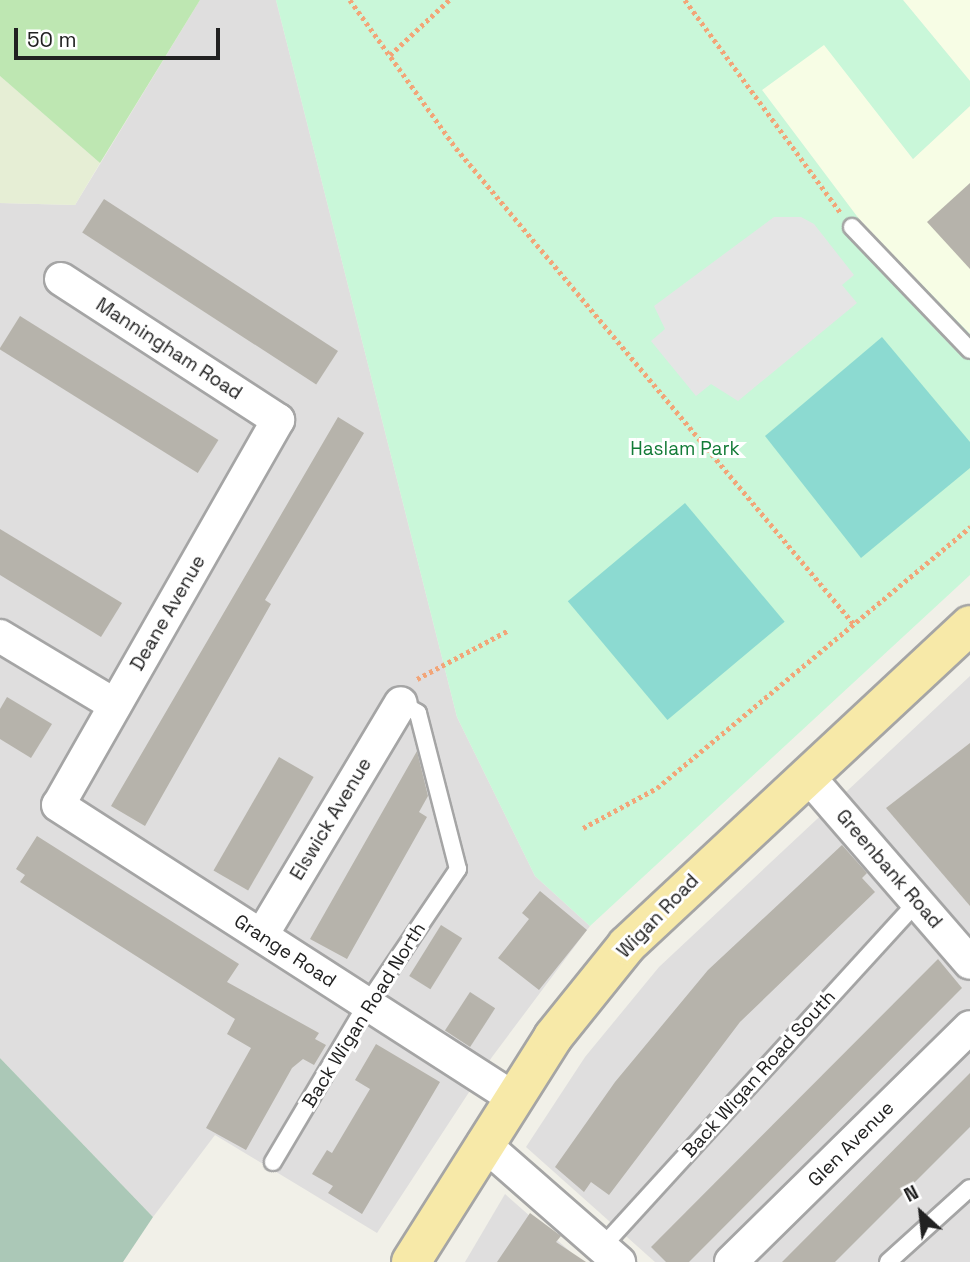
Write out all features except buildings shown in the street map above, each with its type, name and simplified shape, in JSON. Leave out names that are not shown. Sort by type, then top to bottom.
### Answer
[{"type":"main road","name":"Wigan Road","points":[[411,1262],[512,1097],[627,946],[970,625]]},
{"type":"street","name":"Manningham Road","points":[[61,279],[278,420]]},
{"type":"street","name":"Deane Avenue","points":[[58,805],[278,420]]},
{"type":"street","points":[[0,636],[115,705]]},
{"type":"street","name":"Elswick Avenue","points":[[262,935],[401,703]]},
{"type":"street","name":"Greenbank Road","points":[[808,776],[970,963]]},
{"type":"street","name":"Grange Road","points":[[58,805],[512,1097]]},
{"type":"street","name":"Glen Avenue","points":[[731,1262],[970,1027]]},
{"type":"street","points":[[483,1143],[611,1254]]},
{"type":"lane","points":[[852,227],[970,350]]},
{"type":"lane","name":"Back Wigan Road North","points":[[273,1162],[367,1004],[458,869],[418,713],[401,703]]},
{"type":"lane","name":"Back Wigan Road South","points":[[611,1254],[917,902]]},
{"type":"lane","points":[[888,1262],[970,1188]]},
{"type":"path","points":[[351,0],[456,148],[854,624]]},
{"type":"path","points":[[390,55],[449,0]]},
{"type":"path","points":[[685,0],[852,227]]},
{"type":"path","points":[[583,828],[657,788],[970,527]]},
{"type":"path","points":[[401,703],[420,674],[507,631]]},
{"type":"shaded area","points":[[200,0],[276,0],[457,717],[535,876],[590,926],[492,1057],[377,1233],[215,1135],[153,1217],[0,1058],[0,203],[75,205]]},
{"type":"shaded area","points":[[903,0],[970,0],[970,81]]},
{"type":"shaded area","points":[[824,44],[913,159],[970,106],[970,334],[862,223],[762,90]]},
{"type":"shaded area","points":[[0,76],[100,163],[75,205],[0,203]]},
{"type":"shaded area","points":[[774,217],[801,217],[814,224],[854,275],[842,285],[857,303],[738,401],[711,384],[696,396],[651,341],[665,329],[654,306]]},
{"type":"shaded area","points":[[882,337],[970,442],[970,468],[861,558],[765,436]]},
{"type":"shaded area","points":[[685,503],[785,622],[667,720],[568,601]]},
{"type":"shaded area","points":[[970,676],[970,1262],[655,1262],[526,1147],[585,1057],[659,967]]},
{"type":"shaded area","points":[[0,1058],[153,1217],[123,1262],[0,1262]]},
{"type":"shaded area","points":[[505,1194],[582,1262],[465,1262]]},
{"type":"green space","points":[[0,0],[200,0],[100,163],[0,76]]},
{"type":"green space","name":"Haslam Park","points":[[276,0],[903,0],[970,81],[970,106],[913,159],[824,45],[762,90],[862,223],[970,334],[970,575],[590,926],[535,876],[457,717]]}]
